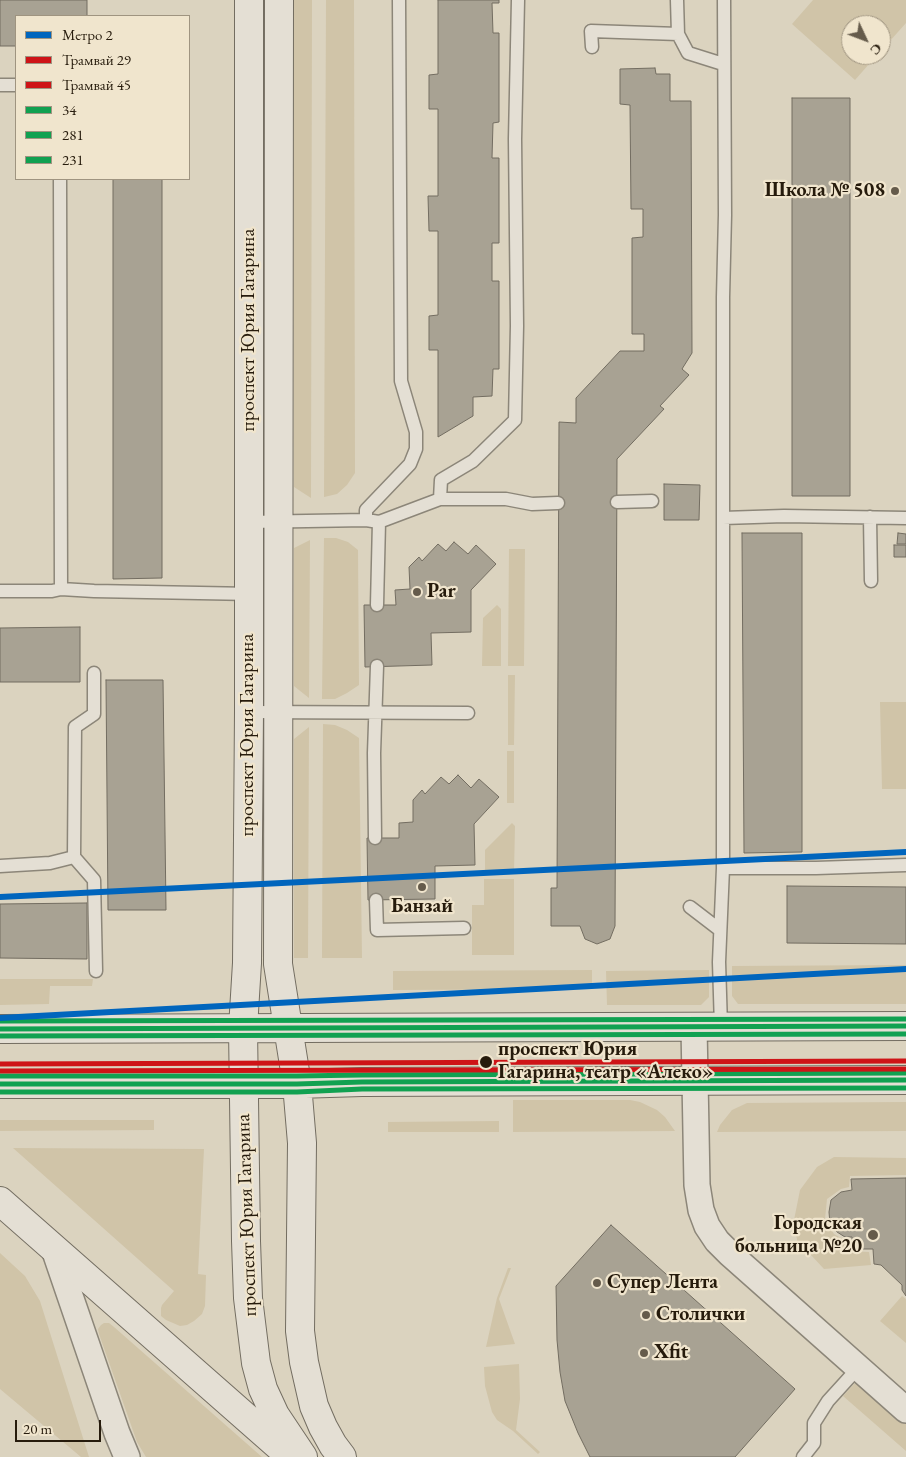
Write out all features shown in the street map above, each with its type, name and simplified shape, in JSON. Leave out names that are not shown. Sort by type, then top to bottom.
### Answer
[{"type":"main road","name":"проспект Юрия Гагарина","points":[[249,0],[249,712],[247,964],[243,1028],[248,1289],[256,1363],[263,1389],[275,1415],[303,1457]]},
{"type":"main road","name":"проспект Юрия Гагарина","points":[[279,0],[278,964],[297,1084],[302,1143],[300,1331],[304,1362],[314,1406],[323,1427],[342,1457]]},
{"type":"main road","points":[[0,1029],[906,1026]]},
{"type":"main road","points":[[0,1084],[906,1080]]},
{"type":"main road","points":[[0,1201],[291,1457]]},
{"type":"street","points":[[708,1027],[694,1081],[696,1185],[701,1210],[707,1226],[717,1241],[730,1254],[906,1410]]},
{"type":"street","points":[[54,1249],[127,1457]]},
{"type":"lane","points":[[377,605],[372,521],[366,510],[410,464],[416,449],[416,432],[401,381],[399,0]]},
{"type":"lane","points":[[440,499],[441,480],[473,461],[515,420],[517,298],[515,139],[518,0]]},
{"type":"lane","points":[[677,0],[678,34],[688,53],[724,64]]},
{"type":"lane","points":[[708,1027],[719,962],[723,868],[724,0]]},
{"type":"lane","points":[[592,47],[591,30],[678,34]]},
{"type":"lane","points":[[0,95],[9,85]]},
{"type":"lane","points":[[60,180],[61,589]]},
{"type":"lane","points":[[248,522],[372,521],[440,499],[506,498],[532,504],[558,503]]},
{"type":"lane","points":[[617,502],[652,501]]},
{"type":"lane","points":[[723,518],[784,516],[906,518]]},
{"type":"lane","points":[[870,518],[871,581]]},
{"type":"lane","points":[[0,591],[52,591],[61,589],[94,592],[278,594]]},
{"type":"lane","points":[[375,838],[374,753],[377,666]]},
{"type":"lane","points":[[94,673],[94,714],[75,727],[74,858],[94,880],[96,971]]},
{"type":"lane","points":[[249,712],[468,713]]},
{"type":"lane","points":[[0,866],[50,863],[74,858]]},
{"type":"lane","points":[[723,868],[816,868],[906,864]]},
{"type":"lane","points":[[376,900],[377,930],[464,928]]},
{"type":"lane","points":[[690,907],[720,930]]},
{"type":"lane","points":[[803,1457],[814,1443],[814,1424],[828,1402],[858,1368]]},
{"type":"shaded area","points":[[294,0],[312,0],[311,498],[294,487]]},
{"type":"shaded area","points":[[326,0],[354,0],[355,473],[347,485],[337,494],[324,497]]},
{"type":"shaded area","points":[[813,0],[906,0],[906,23],[891,40],[891,15],[841,15],[841,65],[868,65],[855,80],[792,24]]},
{"type":"shaded area","points":[[324,538],[336,538],[348,542],[358,550],[359,685],[335,699],[322,699]]},
{"type":"shaded area","points":[[310,540],[309,698],[294,686],[294,548]]},
{"type":"shaded area","points":[[509,549],[525,549],[524,666],[508,666]]},
{"type":"shaded area","points":[[497,605],[501,609],[501,666],[482,666],[483,618]]},
{"type":"shaded area","points":[[508,675],[515,675],[514,745],[508,745]]},
{"type":"shaded area","points":[[880,702],[906,702],[906,789],[882,789]]},
{"type":"shaded area","points":[[323,724],[335,725],[359,738],[362,958],[322,958]]},
{"type":"shaded area","points":[[309,727],[308,958],[294,958],[294,739]]},
{"type":"shaded area","points":[[507,751],[514,751],[514,803],[507,803]]},
{"type":"shaded area","points":[[512,823],[515,826],[514,872],[485,871],[485,850]]},
{"type":"shaded area","points":[[484,879],[514,879],[514,955],[472,955],[472,905],[484,905]]},
{"type":"shaded area","points":[[906,965],[906,1004],[738,1004],[732,996],[732,966]]},
{"type":"shaded area","points":[[592,970],[592,989],[393,990],[393,971]]},
{"type":"shaded area","points":[[709,970],[709,997],[701,1005],[607,1005],[606,971]]},
{"type":"shaded area","points":[[0,979],[93,979],[92,986],[50,986],[49,1004],[0,1005]]},
{"type":"shaded area","points":[[513,1100],[630,1100],[640,1102],[657,1110],[665,1117],[675,1131],[513,1132]]},
{"type":"shaded area","points":[[906,1102],[906,1131],[717,1132],[732,1110],[747,1103]]},
{"type":"shaded area","points":[[0,1120],[154,1120],[154,1130],[0,1131]]},
{"type":"shaded area","points":[[499,1121],[499,1132],[388,1132],[388,1122]]},
{"type":"shaded area","points":[[13,1148],[204,1149],[198,1274],[206,1275],[205,1306],[202,1314],[187,1325],[180,1326],[161,1316],[162,1305],[174,1291]]},
{"type":"shaded area","points":[[834,1157],[906,1158],[906,1175],[850,1176],[849,1187],[841,1189],[827,1199],[825,1219],[834,1234],[846,1241],[848,1251],[869,1252],[871,1265],[824,1269],[797,1240],[794,1220],[800,1190],[817,1167]]},
{"type":"shaded area","points":[[0,1253],[25,1276],[40,1301],[89,1457],[81,1457],[0,1389]]},
{"type":"shaded area","points":[[508,1268],[511,1268],[499,1299],[515,1344],[486,1347],[497,1298]]},
{"type":"shaded area","points":[[902,1296],[906,1299],[906,1343],[880,1321]]},
{"type":"shaded area","points":[[104,1323],[109,1323],[114,1327],[262,1457],[146,1457],[137,1442],[99,1334],[98,1329]]},
{"type":"shaded area","points":[[519,1364],[520,1399],[516,1430],[540,1452],[538,1454],[513,1431],[497,1420],[492,1412],[485,1386],[484,1367]]},
{"type":"shaded area","points":[[858,1380],[906,1422],[906,1451],[843,1396]]},
{"type":"building","points":[[0,0],[87,0],[87,15],[15,15],[15,46],[0,46]]},
{"type":"building","points":[[438,0],[499,0],[499,3],[492,3],[493,33],[499,33],[499,122],[493,123],[492,158],[499,158],[499,243],[492,243],[492,281],[499,281],[499,369],[493,369],[492,396],[473,397],[473,416],[438,437],[438,350],[429,350],[429,316],[438,315],[438,231],[429,231],[428,196],[438,196],[438,109],[429,109],[429,75],[438,74]]},
{"type":"building","points":[[655,68],[656,74],[670,74],[670,101],[691,101],[692,353],[682,369],[689,375],[660,406],[664,409],[617,459],[615,926],[610,939],[597,944],[585,939],[580,926],[551,926],[551,888],[557,888],[559,422],[576,423],[576,398],[620,351],[644,351],[644,334],[632,334],[632,238],[643,237],[643,209],[631,209],[630,105],[620,104],[620,69]]},
{"type":"building","points":[[792,98],[850,98],[850,496],[792,496]]},
{"type":"building","points":[[113,180],[162,180],[162,578],[113,579]]},
{"type":"building","points":[[664,484],[700,485],[699,520],[664,520]]},
{"type":"building","points":[[742,533],[802,533],[802,852],[744,853]]},
{"type":"building","points":[[898,533],[906,534],[906,544],[897,544]]},
{"type":"building","points":[[454,542],[468,554],[476,545],[496,564],[471,590],[471,632],[431,633],[432,665],[365,667],[364,605],[396,605],[395,590],[410,589],[409,567],[419,557],[422,561],[438,544],[446,551]]},
{"type":"building","points":[[894,545],[906,545],[906,557],[894,557]]},
{"type":"building","points":[[80,627],[80,682],[0,682],[0,628]]},
{"type":"building","points":[[106,680],[163,680],[166,910],[108,910]]},
{"type":"building","points":[[458,775],[471,788],[479,779],[499,797],[474,824],[475,865],[435,866],[435,899],[368,900],[367,838],[399,838],[399,823],[413,822],[413,800],[422,790],[425,794],[441,777],[449,784]]},
{"type":"building","points":[[787,886],[906,887],[906,944],[787,943]]},
{"type":"building","points":[[87,903],[87,959],[0,958],[0,904]]},
{"type":"building","name":"Городская больница №20","points":[[906,1178],[906,1296],[902,1290],[902,1285],[881,1265],[874,1264],[873,1249],[852,1249],[852,1237],[845,1237],[837,1232],[830,1224],[829,1212],[831,1200],[841,1192],[852,1190],[851,1179]]},
{"type":"building","points":[[611,1225],[795,1389],[735,1457],[590,1457],[565,1401],[557,1340],[556,1286]]},
{"type":"metro line","name":"2","points":[[0,897],[906,852]]},
{"type":"metro line","name":"2","points":[[0,1018],[906,969]]},
{"type":"tram line","name":"29","points":[[0,1064],[906,1061]]},
{"type":"tram line","name":"45","points":[[0,1071],[906,1069]]},
{"type":"transit line","name":"231","points":[[0,1021],[906,1019]]},
{"type":"transit line","name":"34","points":[[0,1029],[906,1026]]},
{"type":"transit line","name":"281","points":[[0,1036],[906,1034]]},
{"type":"transit line","name":"231","points":[[0,1076],[906,1073]]},
{"type":"transit line","name":"34","points":[[0,1084],[906,1080]]},
{"type":"transit line","name":"281","points":[[0,1092],[906,1088]]},
{"type":"place","name":"Школа № 508","points":[[895,191]]},
{"type":"place","name":"Par","points":[[417,592]]},
{"type":"place","name":"Банзай","points":[[422,887]]},
{"type":"place","name":"проспект Юрия Гагарина, театр «Алеко»","points":[[486,1062]]},
{"type":"place","name":"Городская больница №20","points":[[873,1235]]},
{"type":"place","name":"Супер Лента","points":[[597,1283]]},
{"type":"place","name":"Столички","points":[[646,1315]]},
{"type":"place","name":"Xfit","points":[[644,1353]]}]
